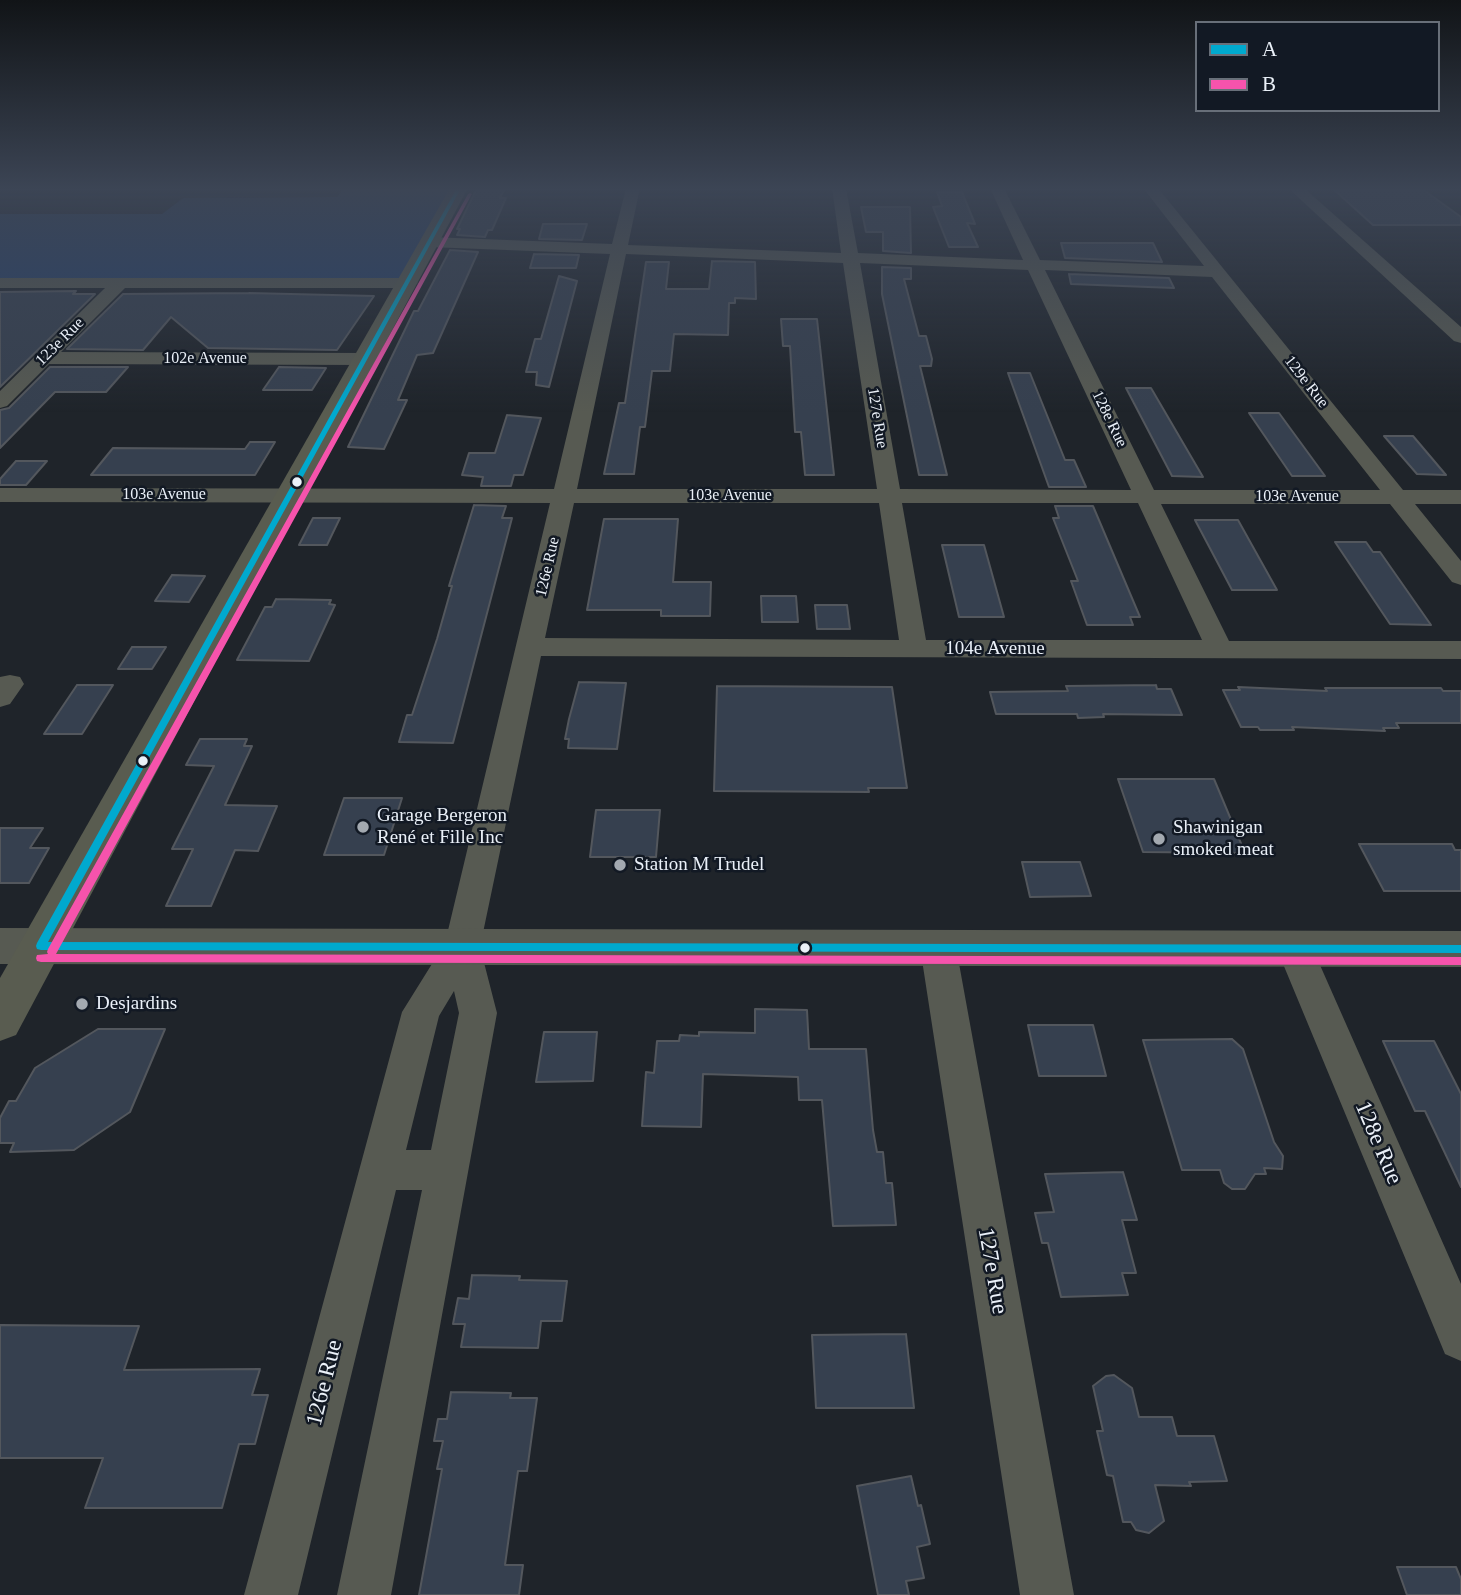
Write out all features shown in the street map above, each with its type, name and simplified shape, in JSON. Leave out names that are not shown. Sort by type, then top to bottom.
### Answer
[{"type":"main road","points":[[0,1021],[20,946],[290,495],[419,262]]},
{"type":"street","name":"126e Rue","points":[[271,1595],[378,1170],[421,1012],[462,947],[616,262]]},
{"type":"street","name":"127e Rue","points":[[851,262],[914,648]]},
{"type":"street","name":"128e Rue","points":[[1033,262],[1220,649]]},
{"type":"street","points":[[1070,262],[1216,268]]},
{"type":"street","name":"129e Rue","points":[[1211,262],[1461,577]]},
{"type":"street","points":[[1378,262],[1461,337]]},
{"type":"street","points":[[0,283],[409,283]]},
{"type":"street","name":"123e Rue","points":[[0,402],[120,283]]},
{"type":"street","name":"102e Avenue","points":[[45,358],[365,359]]},
{"type":"street","name":"103e Avenue","points":[[0,495],[1461,497]]},
{"type":"street","name":"104e Avenue","points":[[530,647],[1461,650]]},
{"type":"street","points":[[20,946],[1461,949]]},
{"type":"street","name":"126e Rue","points":[[364,1595],[478,1013],[462,947]]},
{"type":"street","name":"127e Rue","points":[[938,947],[1047,1595]]},
{"type":"street","name":"128e Rue","points":[[1294,947],[1461,1338]]},
{"type":"street","points":[[378,1170],[449,1170]]},
{"type":"shaded area","points":[[0,262],[420,262],[409,283],[0,283]]},
{"type":"building","points":[[443,262],[473,262],[433,353],[417,355],[398,400],[407,400],[384,449],[348,447],[414,311],[418,311]]},
{"type":"building","points":[[532,262],[577,262],[576,268],[530,268]]},
{"type":"building","points":[[646,262],[669,262],[666,289],[709,289],[712,262],[755,262],[756,299],[735,298],[735,303],[729,303],[728,335],[674,334],[670,371],[652,371],[645,427],[640,427],[634,474],[604,474],[619,403],[625,403]]},
{"type":"building","points":[[882,267],[911,268],[911,279],[904,279],[919,336],[926,336],[932,359],[931,366],[920,366],[947,475],[919,475],[882,294]]},
{"type":"building","points":[[1069,274],[1169,278],[1174,288],[1071,284]]},
{"type":"building","points":[[559,276],[577,281],[549,387],[536,385],[537,372],[526,372],[535,339],[541,339]]},
{"type":"building","points":[[76,291],[73,294],[95,294],[0,387],[0,292]]},
{"type":"building","points":[[123,294],[374,296],[337,350],[208,348],[171,317],[143,350],[67,349]]},
{"type":"building","points":[[781,319],[817,319],[834,475],[805,475],[801,432],[795,432],[790,346],[783,346]]},
{"type":"building","points":[[50,367],[128,367],[106,392],[55,392],[0,448],[0,410],[9,408]]},
{"type":"building","points":[[279,367],[326,368],[312,390],[263,390]]},
{"type":"building","points":[[1008,373],[1030,373],[1065,460],[1074,460],[1086,487],[1049,487]]},
{"type":"building","points":[[1126,388],[1151,388],[1203,477],[1172,476]]},
{"type":"building","points":[[1249,413],[1279,413],[1325,476],[1292,476]]},
{"type":"building","points":[[507,415],[541,418],[523,475],[514,475],[511,486],[481,486],[483,477],[462,475],[469,453],[495,453]]},
{"type":"building","points":[[1384,436],[1413,436],[1446,475],[1417,474]]},
{"type":"building","points":[[250,442],[275,442],[255,475],[91,475],[113,448],[245,449]]},
{"type":"building","points":[[16,461],[47,461],[26,485],[0,485],[0,479]]},
{"type":"building","points":[[474,505],[506,506],[502,518],[512,518],[453,743],[399,742],[407,715],[412,715],[437,639],[452,586],[449,586]]},
{"type":"building","points":[[1055,506],[1093,506],[1140,617],[1130,617],[1133,625],[1087,625],[1071,581],[1078,581],[1053,518],[1059,518]]},
{"type":"building","points":[[313,518],[340,518],[327,545],[299,545]]},
{"type":"building","points":[[604,519],[678,519],[673,582],[711,582],[710,616],[661,616],[661,610],[587,610]]},
{"type":"building","points":[[1195,520],[1238,520],[1277,590],[1232,590]]},
{"type":"building","points":[[1335,542],[1366,542],[1373,552],[1380,552],[1431,625],[1390,624]]},
{"type":"building","points":[[942,545],[984,545],[1004,617],[959,617]]},
{"type":"building","points":[[172,575],[205,576],[189,602],[155,601]]},
{"type":"building","points":[[761,596],[796,596],[798,622],[762,622]]},
{"type":"building","points":[[276,599],[331,600],[329,604],[335,605],[309,661],[237,660],[265,607],[272,607]]},
{"type":"building","points":[[815,605],[847,605],[850,629],[817,629]]},
{"type":"building","points":[[132,647],[166,647],[152,669],[118,669]]},
{"type":"building","points":[[579,682],[626,683],[617,749],[568,748],[569,739],[565,739]]},
{"type":"building","points":[[77,685],[113,685],[82,734],[44,734]]},
{"type":"building","points":[[1156,685],[1157,689],[1171,689],[1182,715],[1103,714],[1104,717],[1078,718],[1077,714],[996,714],[990,692],[1068,691],[1066,686]]},
{"type":"building","points":[[717,686],[892,687],[907,788],[868,788],[869,792],[714,791]]},
{"type":"building","points":[[1238,687],[1327,691],[1325,688],[1441,688],[1443,691],[1461,691],[1461,723],[1396,723],[1399,728],[1383,728],[1385,731],[1292,727],[1294,730],[1260,730],[1258,727],[1241,727],[1223,690],[1240,690]]},
{"type":"building","points":[[200,739],[247,739],[244,746],[252,746],[225,805],[277,806],[258,851],[235,850],[211,906],[166,906],[193,849],[172,849],[214,766],[186,765]]},
{"type":"building","points":[[1118,779],[1214,779],[1245,853],[1143,852]]},
{"type":"building","name":"Garage Bergeron René et Fille Inc","points":[[344,798],[402,798],[384,855],[324,855]]},
{"type":"building","points":[[596,810],[660,810],[656,857],[590,857]]},
{"type":"building","points":[[0,828],[43,828],[30,848],[49,848],[29,883],[0,883]]},
{"type":"building","points":[[1359,844],[1452,844],[1455,850],[1461,850],[1461,891],[1384,891]]},
{"type":"building","points":[[1022,862],[1080,862],[1091,896],[1030,897]]},
{"type":"building","points":[[755,1009],[807,1010],[809,1049],[866,1049],[873,1130],[877,1152],[883,1152],[886,1183],[892,1183],[896,1225],[833,1226],[822,1100],[799,1100],[798,1077],[703,1074],[701,1127],[642,1126],[646,1072],[654,1073],[657,1041],[679,1041],[680,1035],[699,1036],[699,1032],[755,1033]]},
{"type":"building","points":[[1028,1025],[1093,1025],[1106,1076],[1039,1076]]},
{"type":"building","points":[[98,1029],[165,1029],[130,1112],[74,1150],[10,1152],[14,1143],[0,1143],[0,1118],[9,1101],[16,1101],[35,1068]]},
{"type":"building","points":[[544,1032],[597,1032],[593,1081],[536,1082]]},
{"type":"building","points":[[1232,1039],[1243,1049],[1274,1142],[1283,1156],[1282,1169],[1264,1168],[1266,1174],[1255,1174],[1245,1189],[1232,1189],[1224,1183],[1220,1170],[1182,1170],[1143,1040]]},
{"type":"building","points":[[1383,1041],[1434,1041],[1461,1094],[1461,1187],[1425,1111],[1415,1111]]},
{"type":"building","points":[[1123,1172],[1137,1220],[1122,1220],[1136,1273],[1122,1273],[1128,1295],[1061,1297],[1048,1243],[1042,1243],[1035,1213],[1054,1212],[1045,1174]]},
{"type":"building","points":[[472,1275],[567,1281],[562,1321],[541,1321],[538,1348],[461,1347],[465,1324],[453,1324],[458,1298],[469,1299]]},
{"type":"building","points":[[0,1325],[139,1326],[124,1370],[260,1369],[252,1395],[268,1395],[255,1444],[239,1444],[222,1508],[85,1508],[103,1458],[0,1458]]},
{"type":"building","points":[[906,1334],[914,1408],[816,1408],[812,1335]]},
{"type":"building","points":[[1114,1375],[1132,1388],[1139,1417],[1172,1417],[1177,1436],[1214,1436],[1227,1481],[1189,1482],[1191,1486],[1155,1485],[1164,1521],[1149,1533],[1136,1530],[1131,1522],[1123,1522],[1113,1476],[1107,1475],[1097,1431],[1103,1431],[1093,1386],[1106,1376]]},
{"type":"building","points":[[451,1392],[511,1393],[510,1398],[537,1398],[527,1471],[518,1471],[505,1565],[523,1565],[519,1595],[419,1595],[442,1469],[437,1469],[443,1441],[434,1441],[438,1419],[447,1419]]},
{"type":"building","points":[[911,1476],[930,1544],[917,1547],[924,1578],[906,1581],[909,1595],[878,1595],[857,1486]]},
{"type":"building","points":[[1397,1567],[1456,1567],[1461,1579],[1461,1595],[1407,1595]]},
{"type":"transit line","name":"A","points":[[41,946],[418,262]]},
{"type":"transit line","name":"B","points":[[52,952],[432,262]]},
{"type":"transit line","name":"A","points":[[41,946],[1461,949]]},
{"type":"transit line","name":"B","points":[[41,958],[1461,961]]},
{"type":"place","name":"Garage Bergeron René et Fille Inc","points":[[363,827]]},
{"type":"place","name":"Shawinigan smoked meat","points":[[1159,839]]},
{"type":"place","name":"Station M Trudel","points":[[620,865]]},
{"type":"place","name":"Desjardins","points":[[82,1004]]}]
